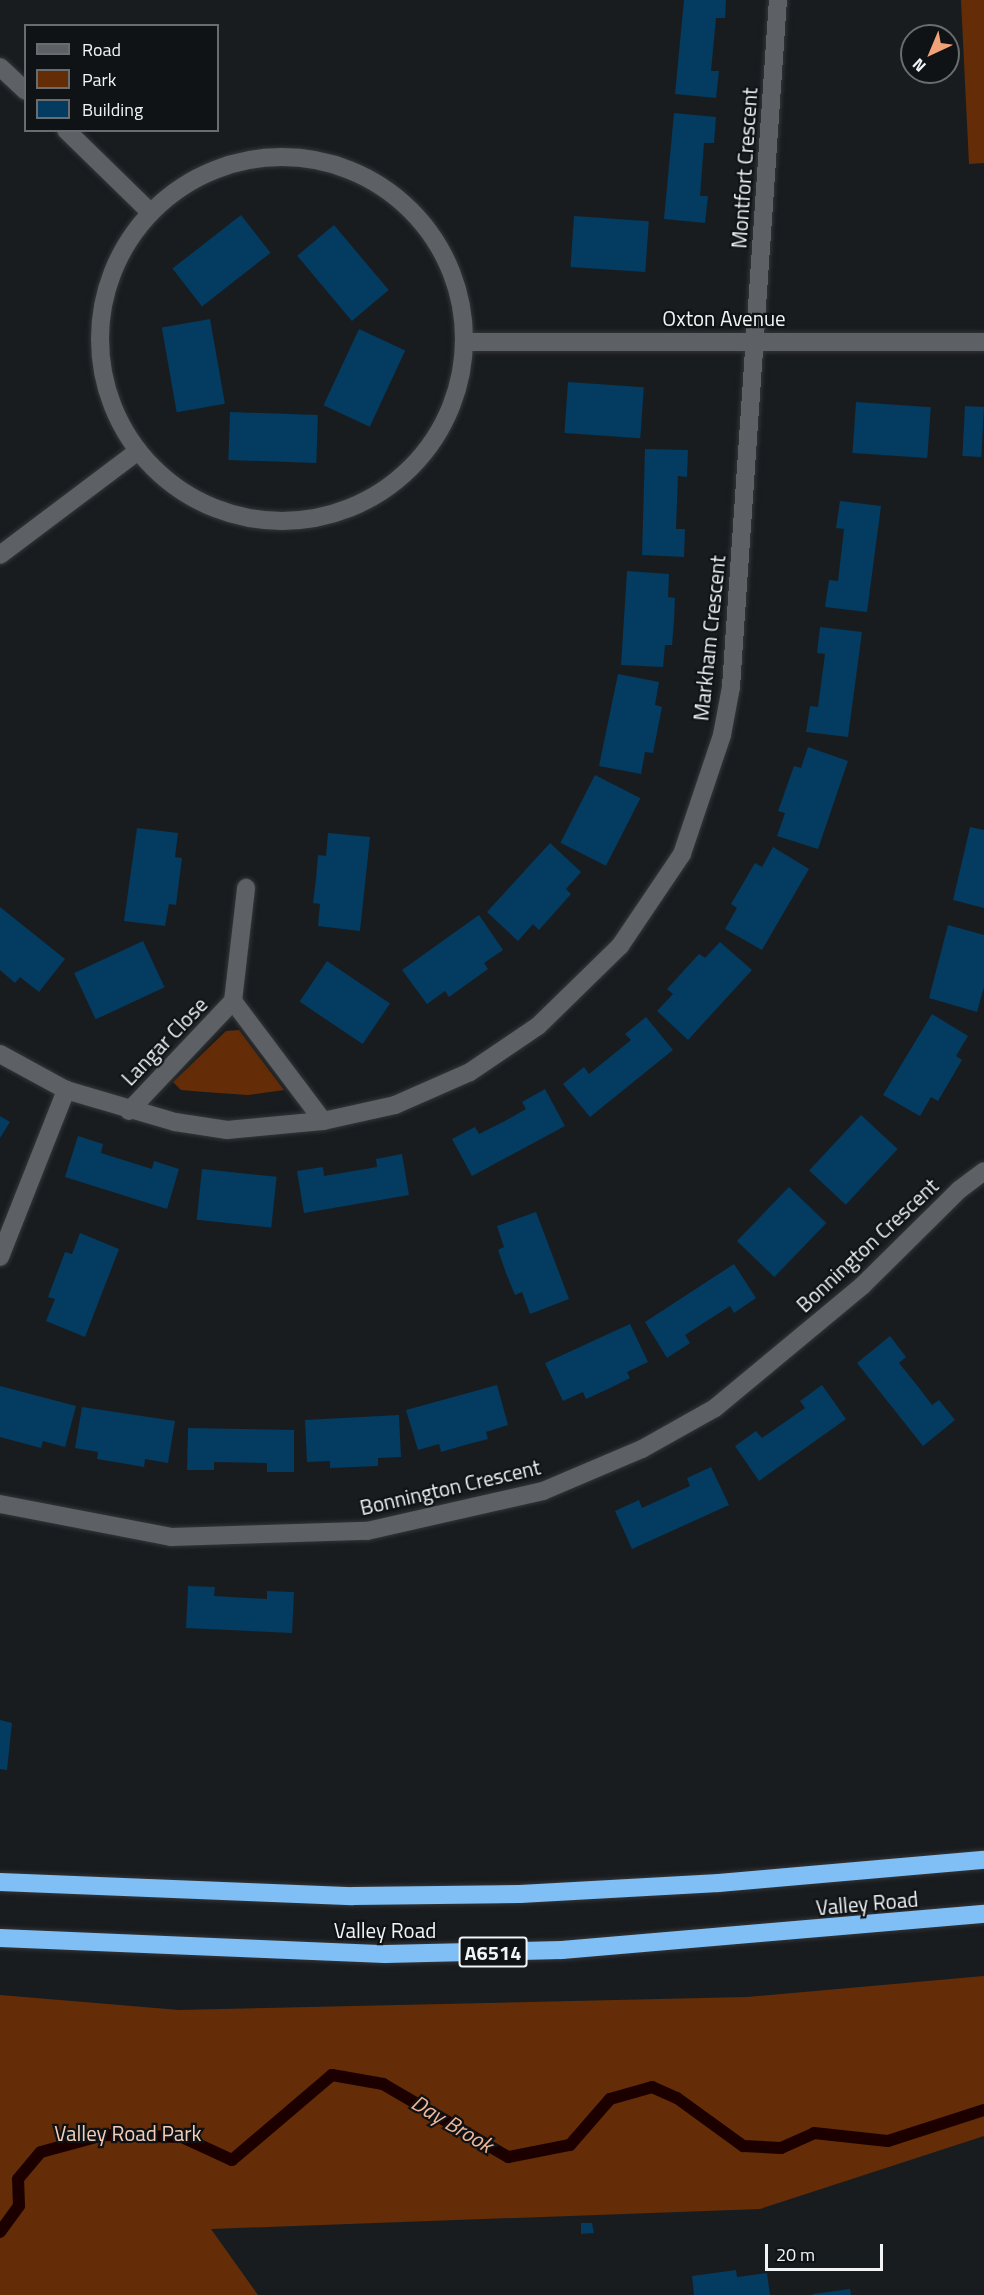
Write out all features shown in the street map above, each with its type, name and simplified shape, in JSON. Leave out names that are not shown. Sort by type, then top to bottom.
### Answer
[{"type":"highway","name":"Valley Road","points":[[0,1882],[353,1896],[520,1894],[719,1883],[984,1860]]},
{"type":"highway","name":"Valley Road","points":[[0,1938],[386,1954],[562,1950],[984,1914]]},
{"type":"street","name":"Montfort Crescent","points":[[756,340],[778,0]]},
{"type":"street","points":[[0,67],[24,89]]},
{"type":"street","points":[[68,132],[150,212]]},
{"type":"street","points":[[299,157],[351,170],[398,198],[435,239],[457,288],[465,342],[458,387],[441,429],[414,465],[379,494],[330,515],[277,521],[224,512],[176,488],[138,451],[116,414],[102,373],[99,330],[106,288],[123,248],[150,212],[193,179],[244,160],[299,157]]},
{"type":"street","name":"Oxton Avenue","points":[[465,342],[756,340],[984,342]]},
{"type":"street","name":"Markham Crescent","points":[[0,1054],[66,1090],[129,1111],[227,1130],[323,1121],[394,1105],[459,1077],[538,1026],[620,946],[681,854],[722,735],[731,687],[756,340]]},
{"type":"street","points":[[0,555],[138,451]]},
{"type":"street","name":"Langar Close","points":[[129,1111],[233,1001],[246,888]]},
{"type":"street","name":"Langar Close","points":[[233,1001],[323,1121]]},
{"type":"street","points":[[0,1257],[66,1090]]},
{"type":"street","name":"Bonnington Crescent","points":[[0,1504],[171,1537],[367,1531],[543,1491],[642,1449],[715,1408],[862,1286],[959,1190],[984,1171]]},
{"type":"green space","points":[[961,0],[984,0],[984,163],[969,164]]},
{"type":"green space","points":[[239,1030],[284,1090],[248,1095],[205,1092],[181,1090],[173,1082],[226,1031]]},
{"type":"green space","name":"Valley Road Park","points":[[984,1976],[984,2136],[760,2209],[211,2229],[258,2295],[0,2295],[0,1995],[179,2010],[747,1997]]},
{"type":"building","points":[[684,0],[726,0],[725,18],[716,18],[711,71],[719,71],[716,98],[675,94]]},
{"type":"building","points":[[674,113],[716,117],[714,143],[704,143],[700,196],[708,196],[705,223],[664,219]]},
{"type":"building","points":[[241,215],[271,253],[202,306],[172,269]]},
{"type":"building","points":[[574,216],[649,221],[645,272],[570,267]]},
{"type":"building","points":[[334,225],[389,290],[352,321],[297,256]]},
{"type":"building","points":[[210,319],[225,404],[177,412],[162,328]]},
{"type":"building","points":[[359,329],[405,351],[370,427],[324,405]]},
{"type":"building","points":[[568,382],[644,387],[640,438],[564,433]]},
{"type":"building","points":[[856,402],[931,407],[927,458],[852,453]]},
{"type":"building","points":[[965,406],[984,407],[981,457],[962,456]]},
{"type":"building","points":[[230,412],[318,415],[316,463],[228,460]]},
{"type":"building","points":[[645,449],[688,450],[687,477],[678,476],[676,529],[685,529],[684,557],[642,555]]},
{"type":"building","points":[[840,501],[881,506],[867,612],[825,607],[829,580],[838,581],[844,529],[836,528]]},
{"type":"building","points":[[627,571],[669,574],[668,597],[675,598],[674,621],[672,645],[665,645],[663,667],[621,665]]},
{"type":"building","points":[[820,627],[862,632],[848,737],[806,732],[810,706],[818,707],[825,654],[817,653]]},
{"type":"building","points":[[618,674],[659,682],[655,705],[662,707],[653,753],[645,752],[641,774],[599,766]]},
{"type":"building","points":[[808,747],[848,761],[818,849],[777,836],[785,813],[778,811],[794,766],[801,768]]},
{"type":"building","points":[[595,775],[640,798],[606,866],[560,843]]},
{"type":"building","points":[[970,827],[984,830],[984,908],[953,900]]},
{"type":"building","points":[[137,828],[178,833],[175,857],[182,858],[176,905],[169,904],[165,926],[124,921]]},
{"type":"building","points":[[328,833],[370,837],[360,931],[318,926],[320,904],[313,903],[318,855],[326,856]]},
{"type":"building","points":[[550,843],[581,872],[566,889],[571,894],[539,930],[533,924],[518,941],[487,912]]},
{"type":"building","points":[[773,847],[809,869],[762,950],[725,929],[737,908],[731,904],[755,863],[762,867]]},
{"type":"building","points":[[0,907],[65,959],[39,992],[20,977],[15,983],[0,970]]},
{"type":"building","points":[[479,915],[503,950],[484,963],[488,969],[449,997],[445,991],[427,1004],[402,970]]},
{"type":"building","points":[[948,925],[984,935],[984,987],[977,1012],[929,998]]},
{"type":"building","points":[[143,941],[165,987],[96,1019],[74,973]]},
{"type":"building","points":[[720,942],[752,970],[688,1040],[657,1011],[673,994],[667,989],[699,954],[705,958]]},
{"type":"building","points":[[327,961],[390,1003],[363,1044],[300,1002]]},
{"type":"building","points":[[932,1014],[968,1036],[956,1056],[962,1060],[938,1101],[931,1097],[920,1116],[883,1095]]},
{"type":"building","points":[[646,1017],[673,1050],[590,1117],[563,1084],[584,1067],[589,1074],[631,1040],[625,1034]]},
{"type":"building","points":[[545,1089],[565,1126],[472,1176],[452,1139],[475,1127],[479,1134],[503,1122],[526,1109],[522,1102]]},
{"type":"building","points":[[861,1115],[898,1149],[846,1205],[809,1171]]},
{"type":"building","points":[[0,1116],[10,1122],[0,1138]]},
{"type":"building","points":[[78,1136],[103,1144],[101,1153],[152,1169],[154,1161],[179,1169],[167,1209],[65,1177]]},
{"type":"building","points":[[402,1154],[409,1195],[304,1213],[297,1171],[323,1167],[324,1176],[377,1167],[376,1159]]},
{"type":"building","points":[[202,1169],[277,1177],[271,1228],[197,1220]]},
{"type":"building","points":[[789,1187],[826,1223],[774,1277],[737,1241]]},
{"type":"building","points":[[536,1212],[569,1299],[530,1314],[522,1292],[515,1295],[506,1273],[498,1250],[504,1247],[497,1226]]},
{"type":"building","points":[[80,1233],[119,1249],[85,1337],[46,1321],[55,1299],[48,1297],[65,1252],[72,1254]]},
{"type":"building","points":[[734,1264],[756,1298],[734,1313],[730,1306],[685,1335],[690,1343],[667,1358],[645,1322]]},
{"type":"building","points":[[630,1324],[648,1362],[627,1372],[630,1378],[608,1389],[586,1399],[583,1392],[563,1401],[545,1363]]},
{"type":"building","points":[[890,1336],[906,1357],[899,1363],[932,1405],[939,1400],[955,1420],[923,1446],[857,1363]]},
{"type":"building","points":[[497,1385],[508,1425],[486,1432],[488,1439],[441,1452],[439,1444],[418,1450],[406,1410]]},
{"type":"building","points":[[822,1385],[846,1419],[759,1481],[735,1446],[756,1431],[762,1438],[805,1408],[800,1401]]},
{"type":"building","points":[[0,1386],[76,1406],[65,1447],[43,1441],[41,1448],[0,1437]]},
{"type":"building","points":[[82,1407],[175,1421],[168,1463],[145,1459],[144,1467],[97,1459],[98,1452],[75,1448]]},
{"type":"building","points":[[399,1415],[401,1457],[378,1458],[378,1466],[330,1468],[330,1461],[307,1462],[305,1420]]},
{"type":"building","points":[[188,1428],[294,1430],[294,1472],[267,1472],[267,1463],[214,1462],[214,1470],[187,1470]]},
{"type":"building","points":[[711,1467],[729,1505],[632,1549],[615,1511],[639,1500],[642,1508],[690,1486],[687,1478]]},
{"type":"building","points":[[188,1586],[215,1587],[214,1596],[267,1599],[267,1591],[294,1592],[292,1633],[186,1628]]},
{"type":"building","points":[[0,1720],[12,1723],[7,1770],[0,1769]]},
{"type":"building","points":[[581,2223],[592,2223],[594,2233],[581,2234]]},
{"type":"building","points":[[736,2270],[737,2277],[767,2273],[770,2295],[694,2295],[692,2276]]},
{"type":"building","points":[[850,2289],[851,2295],[813,2295],[813,2294]]},
{"type":"waterway","name":"Day Brook","points":[[0,2232],[19,2206],[18,2179],[41,2152],[103,2135],[182,2137],[232,2160],[332,2075],[383,2084],[508,2157],[570,2145],[610,2099],[652,2087],[677,2098],[743,2146],[781,2148],[814,2133],[888,2141],[984,2110]]}]
